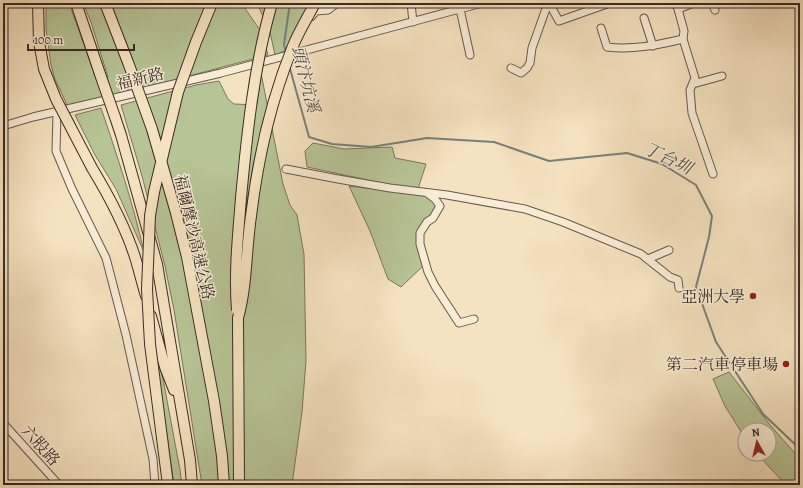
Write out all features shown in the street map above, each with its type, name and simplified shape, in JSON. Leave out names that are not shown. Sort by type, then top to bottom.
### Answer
[{"type":"highway","points":[[38,3],[39,42],[44,69],[56,99],[92,168],[109,196],[135,257],[165,367],[181,405]]},
{"type":"highway","points":[[76,3],[121,135],[157,264],[190,460],[192,485]]},
{"type":"highway","name":"福爾摩沙高速公路","points":[[105,3],[152,129],[178,220],[214,401],[222,456],[224,485]]},
{"type":"highway","points":[[168,485],[150,344],[147,289],[150,216],[154,192],[178,92],[212,3]]},
{"type":"highway","points":[[239,485],[238,318],[235,288],[237,249],[244,158],[257,69],[272,3]]},
{"type":"highway","points":[[238,318],[243,302],[251,216],[257,177],[272,106],[294,45],[316,3]]},
{"type":"street","points":[[290,54],[308,21],[316,11],[328,10],[337,3]]},
{"type":"street","points":[[411,3],[413,22]]},
{"type":"street","name":"福新路","points":[[3,126],[221,73],[482,3]]},
{"type":"street","points":[[549,3],[559,20],[610,3]]},
{"type":"street","points":[[511,68],[521,73],[527,68],[530,62],[532,48],[549,3]]},
{"type":"street","points":[[694,3],[676,6],[684,31],[684,39],[695,78],[690,90],[692,113],[713,174]]},
{"type":"street","points":[[460,9],[470,55]]},
{"type":"street","points":[[644,18],[653,46]]},
{"type":"street","points":[[601,28],[607,47],[618,48],[653,46],[684,39]]},
{"type":"street","points":[[693,84],[722,76]]},
{"type":"street","points":[[57,112],[56,152],[72,189],[106,258],[126,335],[153,459],[155,485]]},
{"type":"street","points":[[286,168],[338,179],[483,201],[525,209],[563,222],[641,254],[670,277],[678,280],[679,288]]},
{"type":"street","points":[[426,192],[435,198],[440,206],[433,218],[427,222],[420,233],[420,244],[428,272],[435,286],[459,323],[474,319]]},
{"type":"street","points":[[648,260],[669,250]]},
{"type":"street","name":"六股路","points":[[3,423],[59,485]]},
{"type":"green space","points":[[46,3],[69,3],[97,81],[108,77],[91,22],[83,3],[244,3],[244,7],[262,33],[268,55],[121,94],[67,105],[55,79],[51,65],[46,29]]},
{"type":"green space","points":[[257,3],[310,3],[296,30],[289,49],[275,55],[270,32]]},
{"type":"green space","points":[[261,73],[283,184],[290,205],[297,215],[304,254],[306,361],[302,412],[292,485],[202,485],[174,310],[165,266],[142,176],[121,105],[196,85],[219,81],[228,99],[234,104],[257,105]]},
{"type":"green space","points":[[101,108],[130,197],[144,252],[116,189],[95,155],[75,115]]},
{"type":"green space","points":[[313,143],[344,149],[392,147],[395,158],[426,164],[418,189],[391,185],[307,167],[305,151]]},
{"type":"green space","points":[[349,186],[424,195],[434,200],[436,209],[422,223],[417,234],[418,246],[424,265],[401,287],[388,279],[370,231]]},
{"type":"green space","points":[[155,349],[163,379],[182,485],[174,485]]},
{"type":"green space","points":[[729,372],[768,422],[737,422],[737,425],[725,406],[713,379]]},
{"type":"green space","points":[[777,433],[800,459],[800,477],[790,485],[786,485],[764,462],[777,462]]},
{"type":"waterway","name":"頭汴坑溪","points":[[286,53],[284,44],[290,3]]},
{"type":"waterway","name":"丁台圳","points":[[289,65],[309,137],[332,144],[371,147],[427,138],[494,142],[549,161],[627,153],[662,164],[696,185],[712,216],[709,237],[696,287],[716,342],[763,414],[800,449]]},
{"type":"place","name":"亞洲大學","points":[[753,296]]},
{"type":"place","name":"第二汽車停車場","points":[[786,364]]}]
